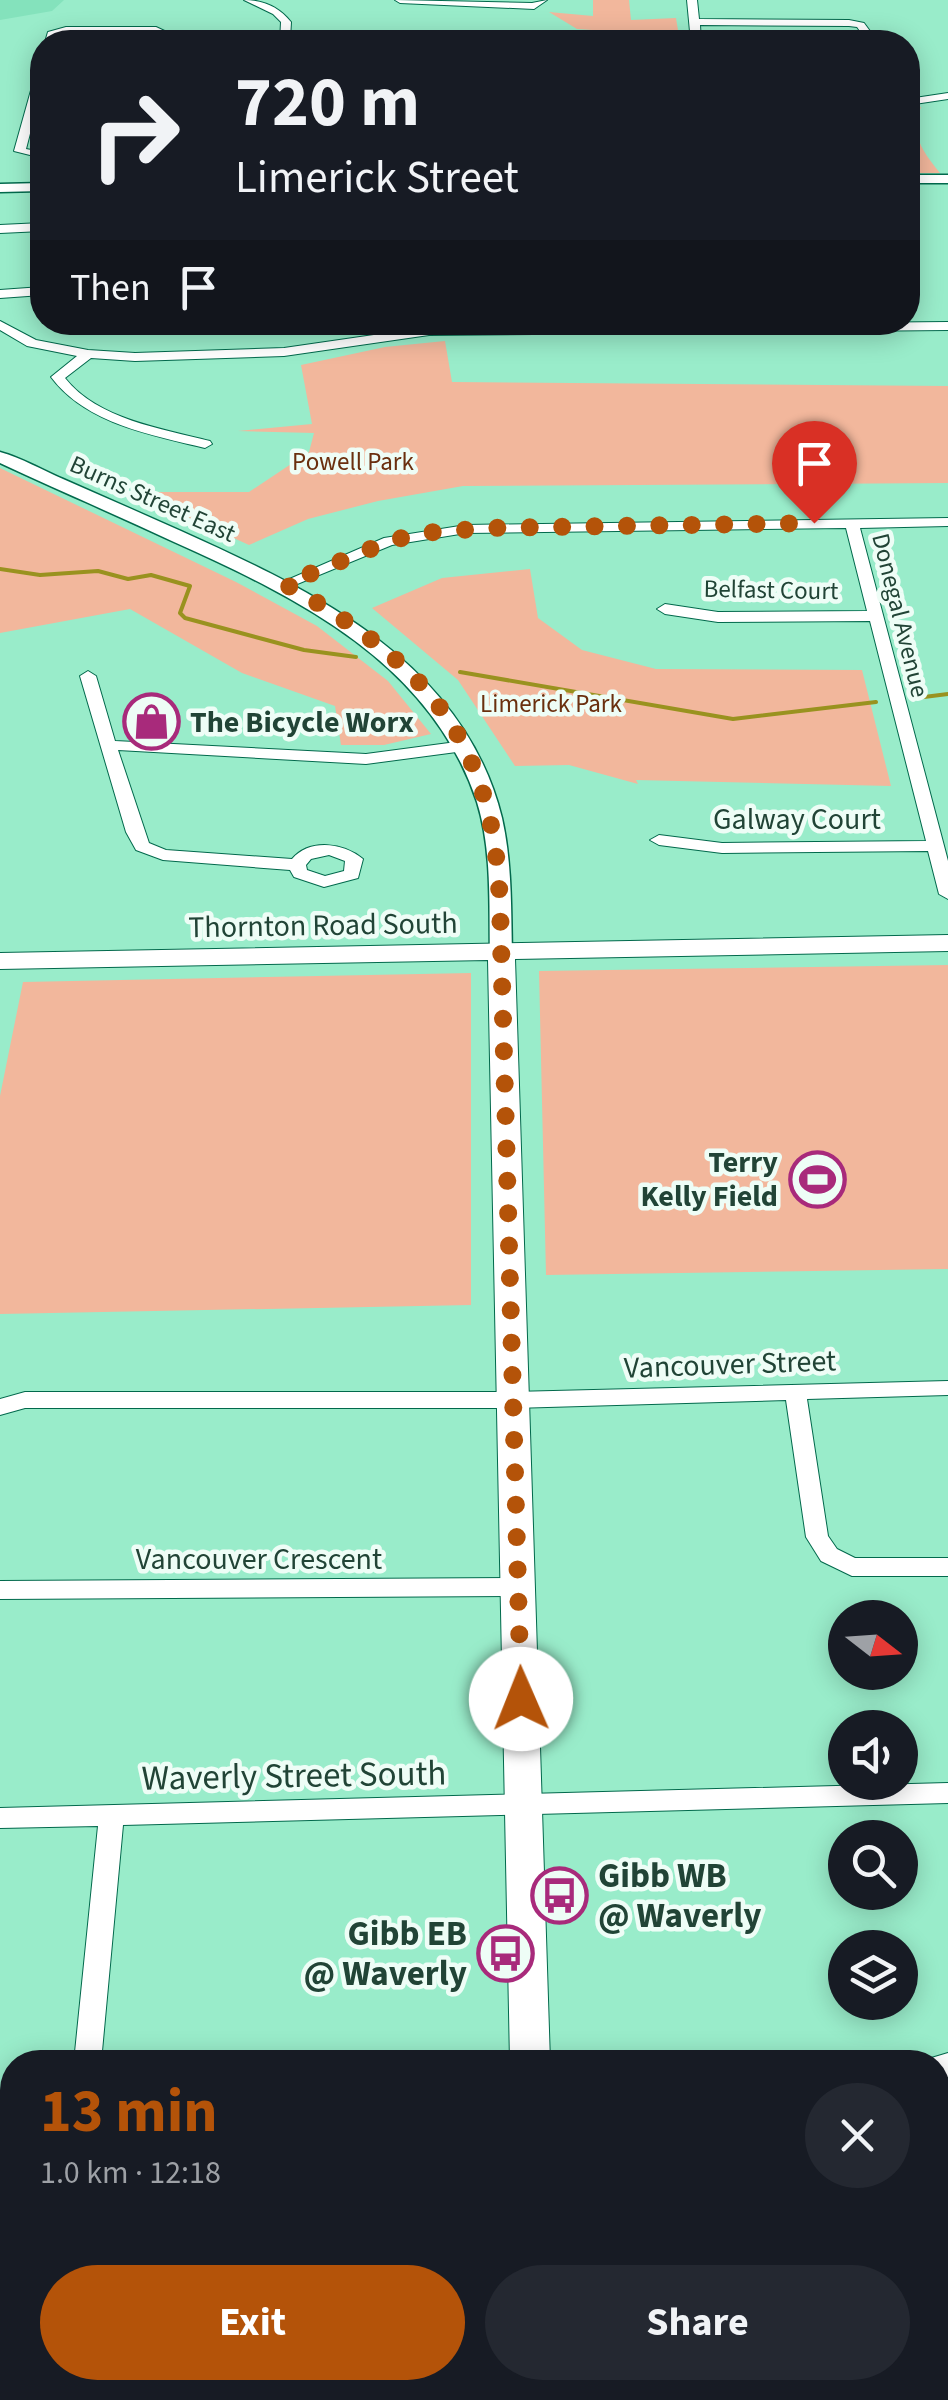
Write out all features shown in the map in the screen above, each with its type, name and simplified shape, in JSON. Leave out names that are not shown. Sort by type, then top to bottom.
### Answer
[{"type":"main road","name":"Thornton Road South","points":[[0,961],[948,943]]},
{"type":"main road","points":[[500,954],[530,2050]]},
{"type":"street","points":[[248,0],[278,12],[286,22],[286,30]]},
{"type":"street","points":[[400,0],[534,6],[542,0]]},
{"type":"street","points":[[692,0],[695,30]]},
{"type":"street","points":[[694,22],[848,22],[864,30]]},
{"type":"street","points":[[84,30],[156,30]]},
{"type":"street","points":[[920,100],[948,96]]},
{"type":"street","points":[[30,114],[20,151],[30,153]]},
{"type":"street","points":[[920,179],[948,179]]},
{"type":"street","points":[[0,188],[30,187]]},
{"type":"street","points":[[0,229],[30,227]]},
{"type":"street","points":[[0,294],[30,292]]},
{"type":"street","points":[[0,325],[32,343],[88,354],[284,352],[382,335]]},
{"type":"street","points":[[920,326],[948,326]]},
{"type":"street","points":[[88,354],[58,377],[73,398],[144,428],[205,444]]},
{"type":"street","name":"Burns Street East","points":[[0,457],[285,584],[385,650],[424,689],[464,746],[482,784],[498,849],[500,954]]},
{"type":"street","points":[[285,584],[390,541],[422,533],[496,528],[948,522]]},
{"type":"street","name":"Donegal Avenue","points":[[852,523],[948,894]]},
{"type":"street","name":"Belfast Court","points":[[665,609],[718,617],[875,616]]},
{"type":"street","points":[[88,676],[134,832],[142,846],[163,855],[297,864]]},
{"type":"street","points":[[108,745],[366,760],[464,746]]},
{"type":"street","name":"Galway Court","points":[[659,840],[722,848],[935,846]]},
{"type":"street","name":"Vancouver Street","points":[[513,1400],[948,1388]]},
{"type":"street","points":[[795,1391],[818,1536],[829,1556],[852,1567],[948,1566]]},
{"type":"street","points":[[0,1407],[24,1400],[513,1400]]},
{"type":"street","name":"Vancouver Crescent","points":[[0,1590],[518,1587]]},
{"type":"street","name":"Waverly Street South","points":[[0,1818],[948,1792]]},
{"type":"street","points":[[89,2050],[112,1813]]},
{"type":"shaded area","points":[[0,0],[64,0],[52,11],[0,20]]},
{"type":"green space","points":[[593,0],[629,0],[631,20],[676,18],[678,30],[577,29],[549,12],[593,16]]},
{"type":"green space","points":[[920,142],[923,150],[940,173],[920,173]]},
{"type":"green space","name":"Powell Park","points":[[445,341],[452,382],[948,386],[948,483],[463,486],[378,501],[308,519],[249,545],[132,492],[249,492],[309,452],[314,433],[238,431],[312,424],[301,365],[385,347]]},
{"type":"green space","points":[[0,468],[236,582],[317,626],[388,681],[431,734],[384,745],[341,745],[335,706],[242,673],[130,609],[0,633]]},
{"type":"green space","name":"Limerick Park","points":[[530,569],[538,618],[582,650],[656,669],[862,670],[891,786],[636,780],[638,784],[569,765],[515,766],[458,680],[372,608],[442,578]]},
{"type":"green space","points":[[948,965],[948,1269],[546,1275],[539,971]]},
{"type":"green space","points":[[471,973],[471,1305],[0,1314],[0,1096],[23,982]]},
{"type":"waterway","points":[[0,569],[40,575],[98,571],[128,579],[151,575],[190,586],[180,613],[185,618],[304,650],[356,657]]},
{"type":"waterway","points":[[460,672],[733,719],[876,702]]},
{"type":"waterway","points":[[916,698],[948,694]]},
{"type":"place","name":"The Bicycle Worx","points":[[151,722]]},
{"type":"place","name":"Terry Kelly Field","points":[[817,1179]]},
{"type":"place","name":"Gibb WB @ Waverly","points":[[559,1895]]},
{"type":"place","name":"Gibb EB @ Waverly","points":[[506,1953]]},
{"type":"route","points":[[521,1699],[500,905],[494,827],[472,762],[453,727],[424,689],[366,635],[285,584],[390,541],[422,533],[488,528],[814,523]]}]
